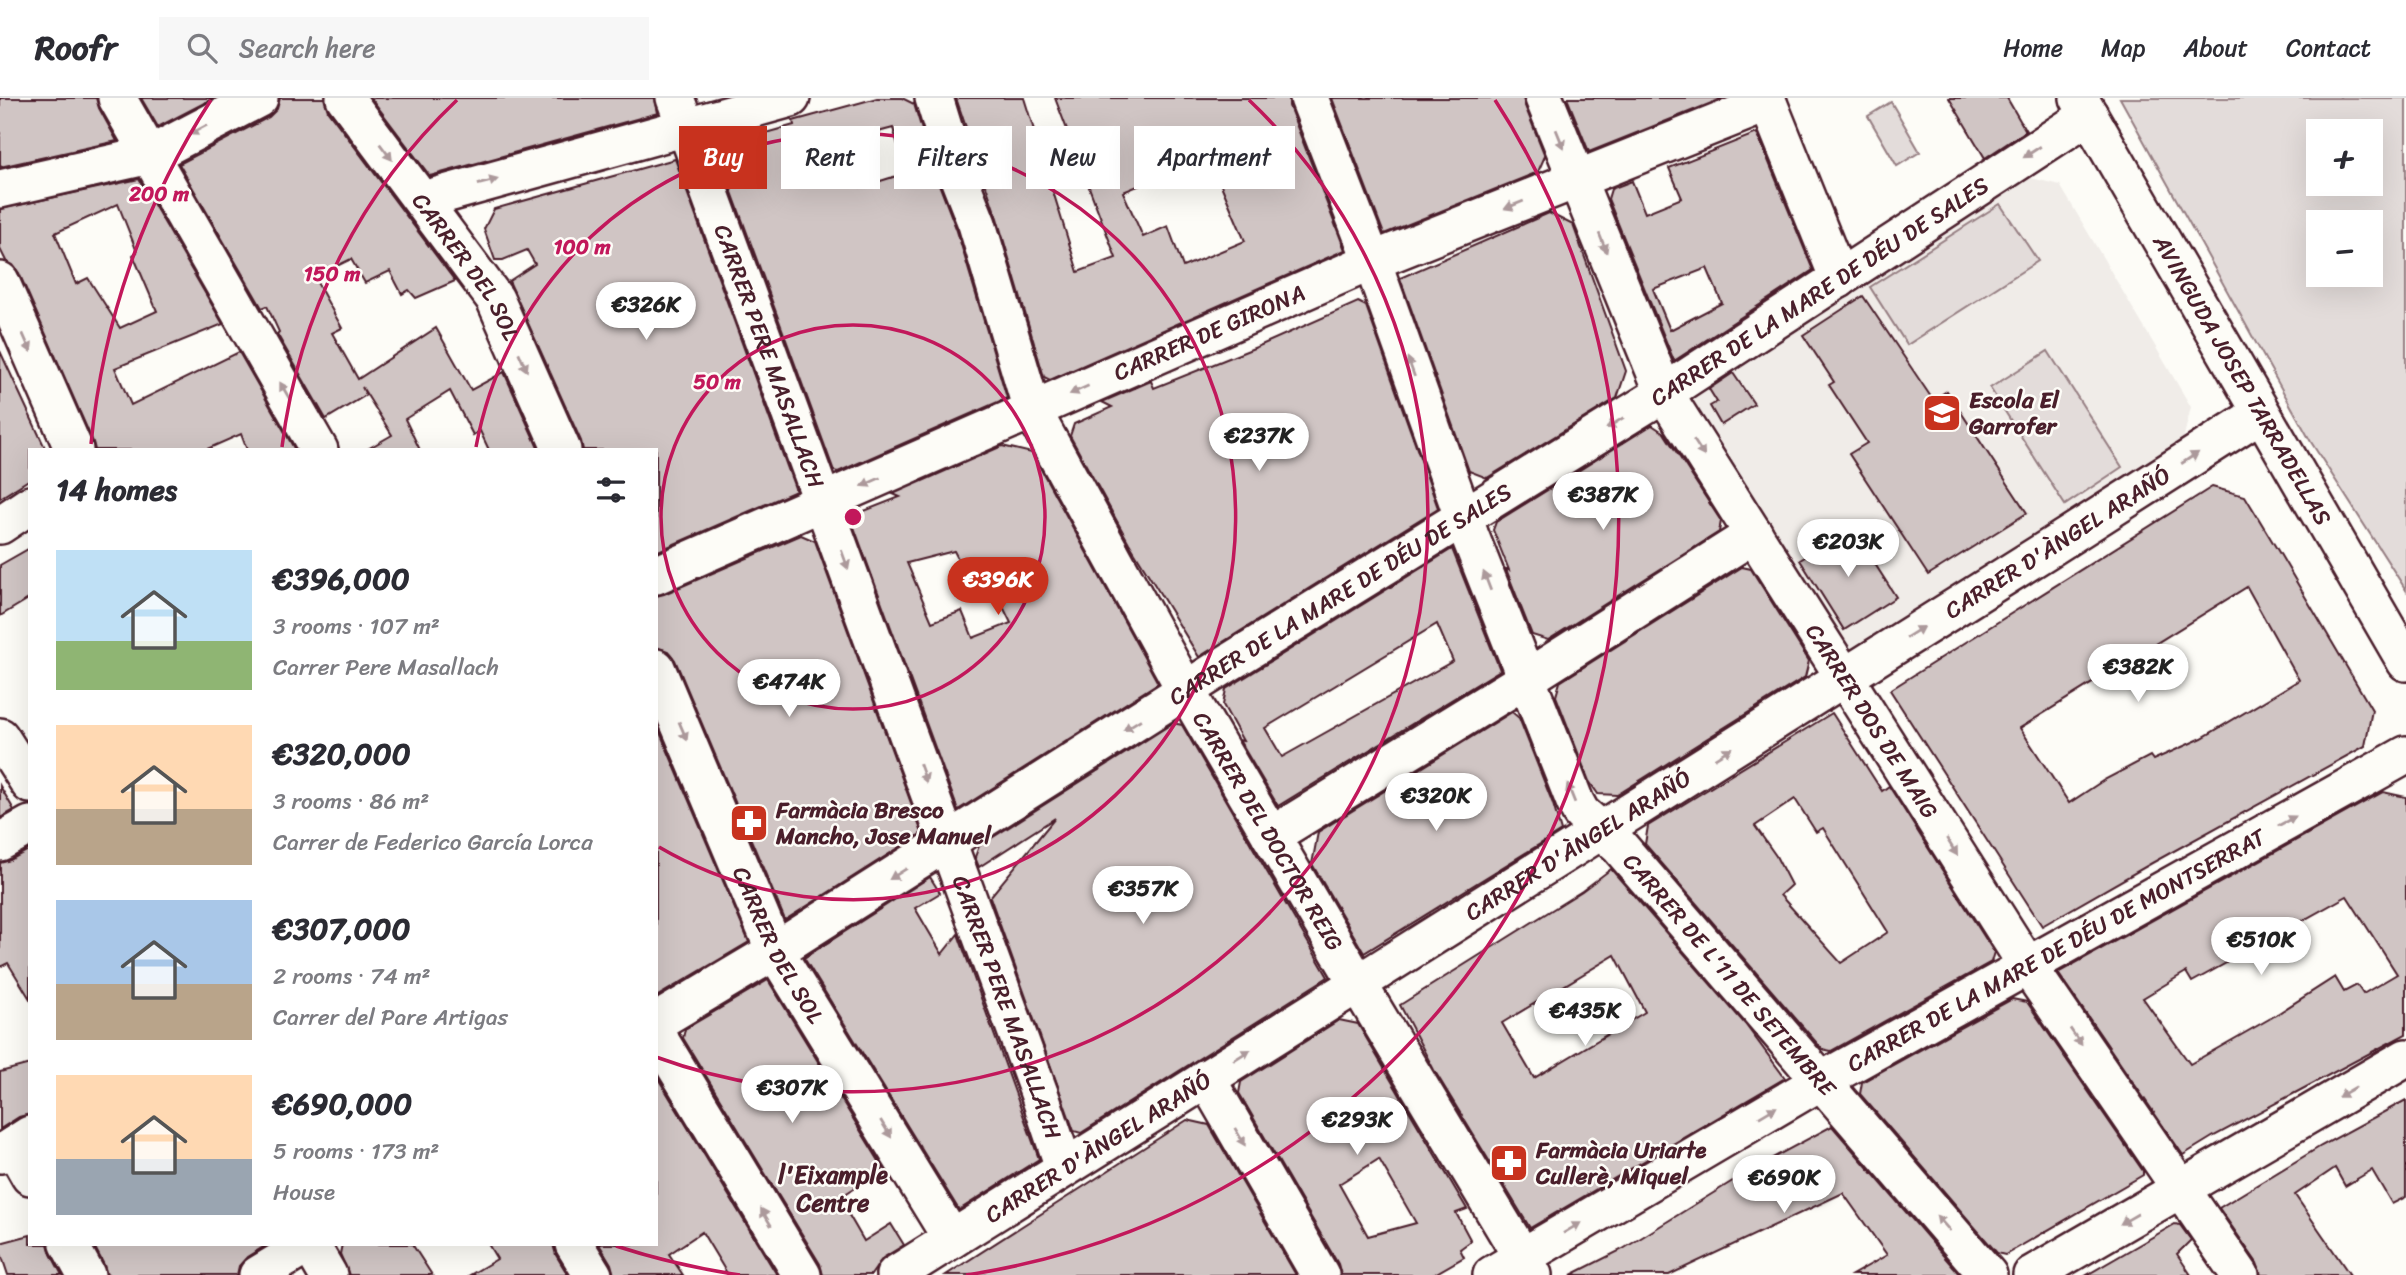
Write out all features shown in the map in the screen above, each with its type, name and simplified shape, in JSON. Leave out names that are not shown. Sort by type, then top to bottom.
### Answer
[{"type":"street","points":[[117,98],[319,448]]},
{"type":"street","points":[[0,189],[150,155],[259,98]]},
{"type":"street","name":"CARRER DEL SOL","points":[[345,98],[495,299],[561,448]]},
{"type":"street","points":[[423,200],[680,113],[791,98]]},
{"type":"street","name":"CARRER DEL DOCTOR REIG","points":[[934,98],[957,173],[977,224],[1032,410],[1186,691],[1357,984],[1528,1266]]},
{"type":"street","name":"CARRER DE L'11 DE SETEMBRE","points":[[1309,98],[1372,261],[1469,536],[1581,813],[1628,856],[1988,1275]]},
{"type":"street","name":"CARRER DOS DE MAIG","points":[[1544,98],[1664,393],[2026,965],[2240,1275]]},
{"type":"street","points":[[1767,101],[1839,279]]},
{"type":"street","name":"CARRER DE GIRONA","points":[[658,574],[1372,261],[1767,101]]},
{"type":"street","name":"CARRER DE LA MARE DE DÉU DE SALES","points":[[658,1021],[775,951],[1464,516],[1664,393],[1839,279],[2084,106]]},
{"type":"street","name":"AVINGUDA JOSEP TARRADELLAS","points":[[2084,106],[2406,662]]},
{"type":"street","name":"CARRER PERE MASALLACH","points":[[680,113],[1064,1167]]},
{"type":"street","points":[[0,281],[73,448]]},
{"type":"street","name":"CARRER D'ÀNGEL ARAÑÓ","points":[[895,1275],[2261,413]]},
{"type":"street","points":[[0,525],[28,506]]},
{"type":"street","points":[[1271,836],[1754,534]]},
{"type":"street","name":"CARRER DEL SOL","points":[[658,673],[775,951],[952,1239]]},
{"type":"street","points":[[0,737],[28,781]]},
{"type":"street","name":"CARRER DE LA MARE DE DÉU DE MONTSERRAT","points":[[1492,1275],[1528,1266],[1821,1081],[2406,755]]},
{"type":"street","points":[[0,842],[28,826]]},
{"type":"street","points":[[658,1037],[802,1275]]},
{"type":"street","points":[[2032,1275],[2406,1058]]},
{"type":"street","points":[[1206,1078],[1320,1275]]},
{"type":"street","points":[[70,1246],[86,1275]]},
{"type":"street","points":[[258,1275],[306,1246]]},
{"type":"street","points":[[310,1246],[328,1275]]},
{"type":"street","points":[[575,1246],[593,1275]]},
{"type":"shaded area","points":[[2120,98],[2406,98],[2406,590],[2311,442]]},
{"type":"shaded area","points":[[1891,102],[1920,152],[1897,166],[1868,116]]},
{"type":"shaded area","name":"Escola El Garrofer","points":[[2023,176],[2060,185],[2191,407],[2182,444],[1854,651],[1839,647],[1694,419],[1691,388]]},
{"type":"shaded area","points":[[2000,204],[2038,261],[1907,345],[1870,287]]},
{"type":"shaded area","points":[[2048,351],[2122,467],[2065,505],[1990,388]]},
{"type":"building","points":[[0,98],[96,98],[117,141],[0,167]]},
{"type":"building","points":[[141,98],[214,98],[158,127]]},
{"type":"building","points":[[280,98],[324,98],[328,111],[455,281],[416,298],[409,290],[402,294],[390,271],[365,283],[351,259],[314,277],[342,328],[332,333],[358,379],[436,328],[471,390],[504,372],[538,448],[488,448],[480,431],[473,435],[450,391],[405,419],[419,448],[369,448],[392,435],[362,387],[366,395],[326,419],[277,334],[279,332],[267,306],[262,308],[179,164],[269,117],[277,109]]},
{"type":"building","points":[[371,98],[655,98],[658,113],[430,176]]},
{"type":"building","points":[[877,98],[902,98],[914,104],[921,126],[894,126],[894,131],[893,128],[880,132],[880,126],[790,126],[794,125],[793,121]]},
{"type":"building","points":[[956,98],[1024,98],[1033,126],[1026,126],[1026,189],[1052,189],[1078,272],[1116,258],[1090,189],[1120,189],[1120,126],[1066,126],[1055,98],[1289,98],[1289,106],[1345,250],[1050,380],[1044,377],[987,189],[1012,189],[1012,126],[966,126]],"holes":[[[1134,126],[1295,126],[1295,189],[1223,189],[1245,241],[1183,267],[1168,226],[1143,237],[1123,192],[1134,188]]]},
{"type":"building","points":[[1332,98],[1523,98],[1545,156],[1538,172],[1384,234]]},
{"type":"building","points":[[1567,98],[1724,98],[1589,152]]},
{"type":"building","points":[[1949,98],[2007,98],[2026,131],[1985,158]]},
{"type":"building","points":[[781,129],[781,189],[880,189],[880,181],[894,177],[894,189],[941,189],[957,231],[1007,398],[838,472],[834,471],[731,189],[767,189],[767,133]]},
{"type":"building","points":[[1757,133],[1813,270],[1674,361],[1608,199],[1611,189],[1632,181],[1645,213],[1682,198],[1669,168]],"holes":[[[1707,268],[1722,303],[1670,330],[1653,289]]]},
{"type":"building","points":[[675,159],[679,170],[679,189],[686,189],[796,491],[658,551],[658,448],[583,448],[509,281],[535,264],[527,250],[503,260],[495,260],[484,229],[494,209]]},
{"type":"building","points":[[139,179],[223,324],[115,368],[131,405],[239,352],[294,448],[246,448],[241,434],[210,448],[94,448],[19,273],[6,261],[0,249],[0,209]],"holes":[[[118,204],[137,252],[133,255],[157,311],[120,328],[88,278],[76,284],[55,233]]]},
{"type":"building","points":[[1549,213],[1573,225],[1626,371],[1617,398],[1487,478],[1469,471],[1400,278]]},
{"type":"building","points":[[1863,296],[1933,400],[1947,391],[2027,513],[1928,575],[1849,454],[1867,443],[1829,385],[1834,382],[1803,335]]},
{"type":"building","points":[[1358,302],[1366,306],[1438,508],[1199,657],[1129,543],[1070,436],[1074,424],[1112,407],[1102,402],[1151,381],[1154,388]]},
{"type":"building","points":[[0,351],[45,448],[28,448],[28,480],[0,498]]},
{"type":"building","points":[[1733,373],[1754,404],[1721,425],[1710,406],[1717,402],[1709,389]]},
{"type":"building","points":[[1652,425],[1664,433],[1721,521],[1719,532],[1548,640],[1532,635],[1493,530],[1496,522]]},
{"type":"building","points":[[1002,446],[1032,453],[1158,683],[958,810],[854,527],[859,513],[900,497],[893,494]],"holes":[[[954,551],[967,576],[985,570],[1011,623],[973,638],[962,611],[932,622],[907,563]]]},
{"type":"building","points":[[2212,487],[2245,496],[2372,710],[2365,746],[2042,926],[1890,690]],"holes":[[[2247,587],[2299,680],[2202,738],[2153,760],[2150,756],[2104,780],[2069,803],[2020,728]]]},
{"type":"building","points":[[1852,528],[1896,597],[1844,630],[1800,560]]},
{"type":"building","points":[[801,535],[815,541],[922,833],[785,920],[675,660],[668,651],[658,648],[658,596]]},
{"type":"building","points":[[28,549],[28,599],[0,616],[0,565]]},
{"type":"building","points":[[1452,549],[1500,670],[1278,806],[1239,740],[1243,741],[1223,705],[1226,689]],"holes":[[[1437,624],[1453,661],[1282,757],[1265,728]]]},
{"type":"building","points":[[1742,567],[1751,569],[1809,661],[1805,677],[1617,795],[1598,794],[1589,781],[1556,696],[1560,682]]},
{"type":"building","points":[[1512,712],[1519,718],[1561,831],[1364,953],[1312,864],[1318,832]]},
{"type":"building","points":[[1832,713],[1882,791],[1889,786],[1994,952],[1991,962],[1831,1051],[1822,1049],[1645,844],[1648,826]],"holes":[[[1795,799],[1816,832],[1823,828],[1888,932],[1841,963],[1780,895],[1791,885],[1776,856],[1755,826]]]},
{"type":"building","points":[[1173,723],[1182,725],[1328,977],[1081,1133],[1074,1131],[990,897],[1055,818],[979,867],[975,857],[979,846]]},
{"type":"building","points":[[658,728],[749,942],[658,996]]},
{"type":"building","points":[[0,786],[14,810],[0,818]]},
{"type":"building","points":[[2383,792],[2406,797],[2406,1034],[2183,1155],[2058,973]],"holes":[[[2347,896],[2397,974],[2363,994],[2357,985],[2344,992],[2335,977],[2271,1018],[2190,1064],[2143,998],[2186,972],[2192,982]]]},
{"type":"building","points":[[28,850],[28,996],[8,963],[0,967],[0,863]]},
{"type":"building","points":[[1611,869],[1745,1024],[1785,1078],[1530,1228],[1434,1070],[1400,1005],[1582,891]],"holes":[[[1615,955],[1645,1012],[1534,1078],[1502,1023]]]},
{"type":"building","points":[[930,877],[940,893],[915,908],[942,954],[958,934],[1039,1159],[959,1210],[804,958]]},
{"type":"building","points":[[768,980],[884,1169],[839,1198],[864,1241],[891,1224],[904,1245],[883,1258],[871,1275],[823,1275],[820,1264],[683,1038],[685,1029]]},
{"type":"building","points":[[2012,999],[2027,1002],[2143,1171],[2143,1175],[2005,1255],[1997,1253],[1860,1094],[1862,1082]]},
{"type":"building","points":[[1339,1020],[1358,1024],[1467,1209],[1456,1213],[1471,1241],[1460,1249],[1464,1257],[1433,1275],[1341,1275],[1338,1264],[1239,1093],[1241,1082]],"holes":[[[1379,1159],[1416,1223],[1368,1236],[1339,1184]]]},
{"type":"building","points":[[28,1065],[28,1115],[0,1129],[0,1072]]},
{"type":"building","points":[[658,1078],[777,1275],[728,1275],[702,1232],[669,1254],[683,1275],[614,1275],[600,1246],[658,1246]]},
{"type":"building","points":[[2406,1100],[2406,1197],[2392,1204],[2372,1170],[2345,1186],[2335,1168],[2295,1195],[2350,1275],[2261,1275],[2257,1263],[2219,1208],[2321,1146]]},
{"type":"building","points":[[1187,1120],[1209,1125],[1296,1275],[946,1275]]},
{"type":"building","points":[[1832,1126],[1960,1275],[1852,1275],[1887,1255],[1843,1193],[1669,1275],[1571,1275],[1623,1249],[1752,1169]]},
{"type":"building","points":[[2175,1224],[2180,1225],[2191,1240],[2177,1254],[2191,1275],[2087,1275]]},
{"type":"building","points":[[28,1236],[28,1246],[49,1246],[62,1275],[8,1275],[0,1243]]},
{"type":"building","points":[[94,1246],[265,1246],[247,1257],[239,1266],[237,1275],[107,1275]]},
{"type":"building","points":[[342,1246],[413,1246],[432,1275],[349,1275],[340,1254]]},
{"type":"building","points":[[489,1246],[554,1246],[568,1275],[470,1275],[497,1259]]},
{"type":"place","name":"Escola El Garrofer","points":[[1942,413]]},
{"type":"place","name":"Farmàcia Bresco Mancho, Jose Manuel","points":[[749,823]]},
{"type":"place","name":"Farmàcia Uriarte Cullerè, Miquel","points":[[1509,1163]]},
{"type":"district","name":"l'Eixample Centre","points":[[833,1189]]}]
